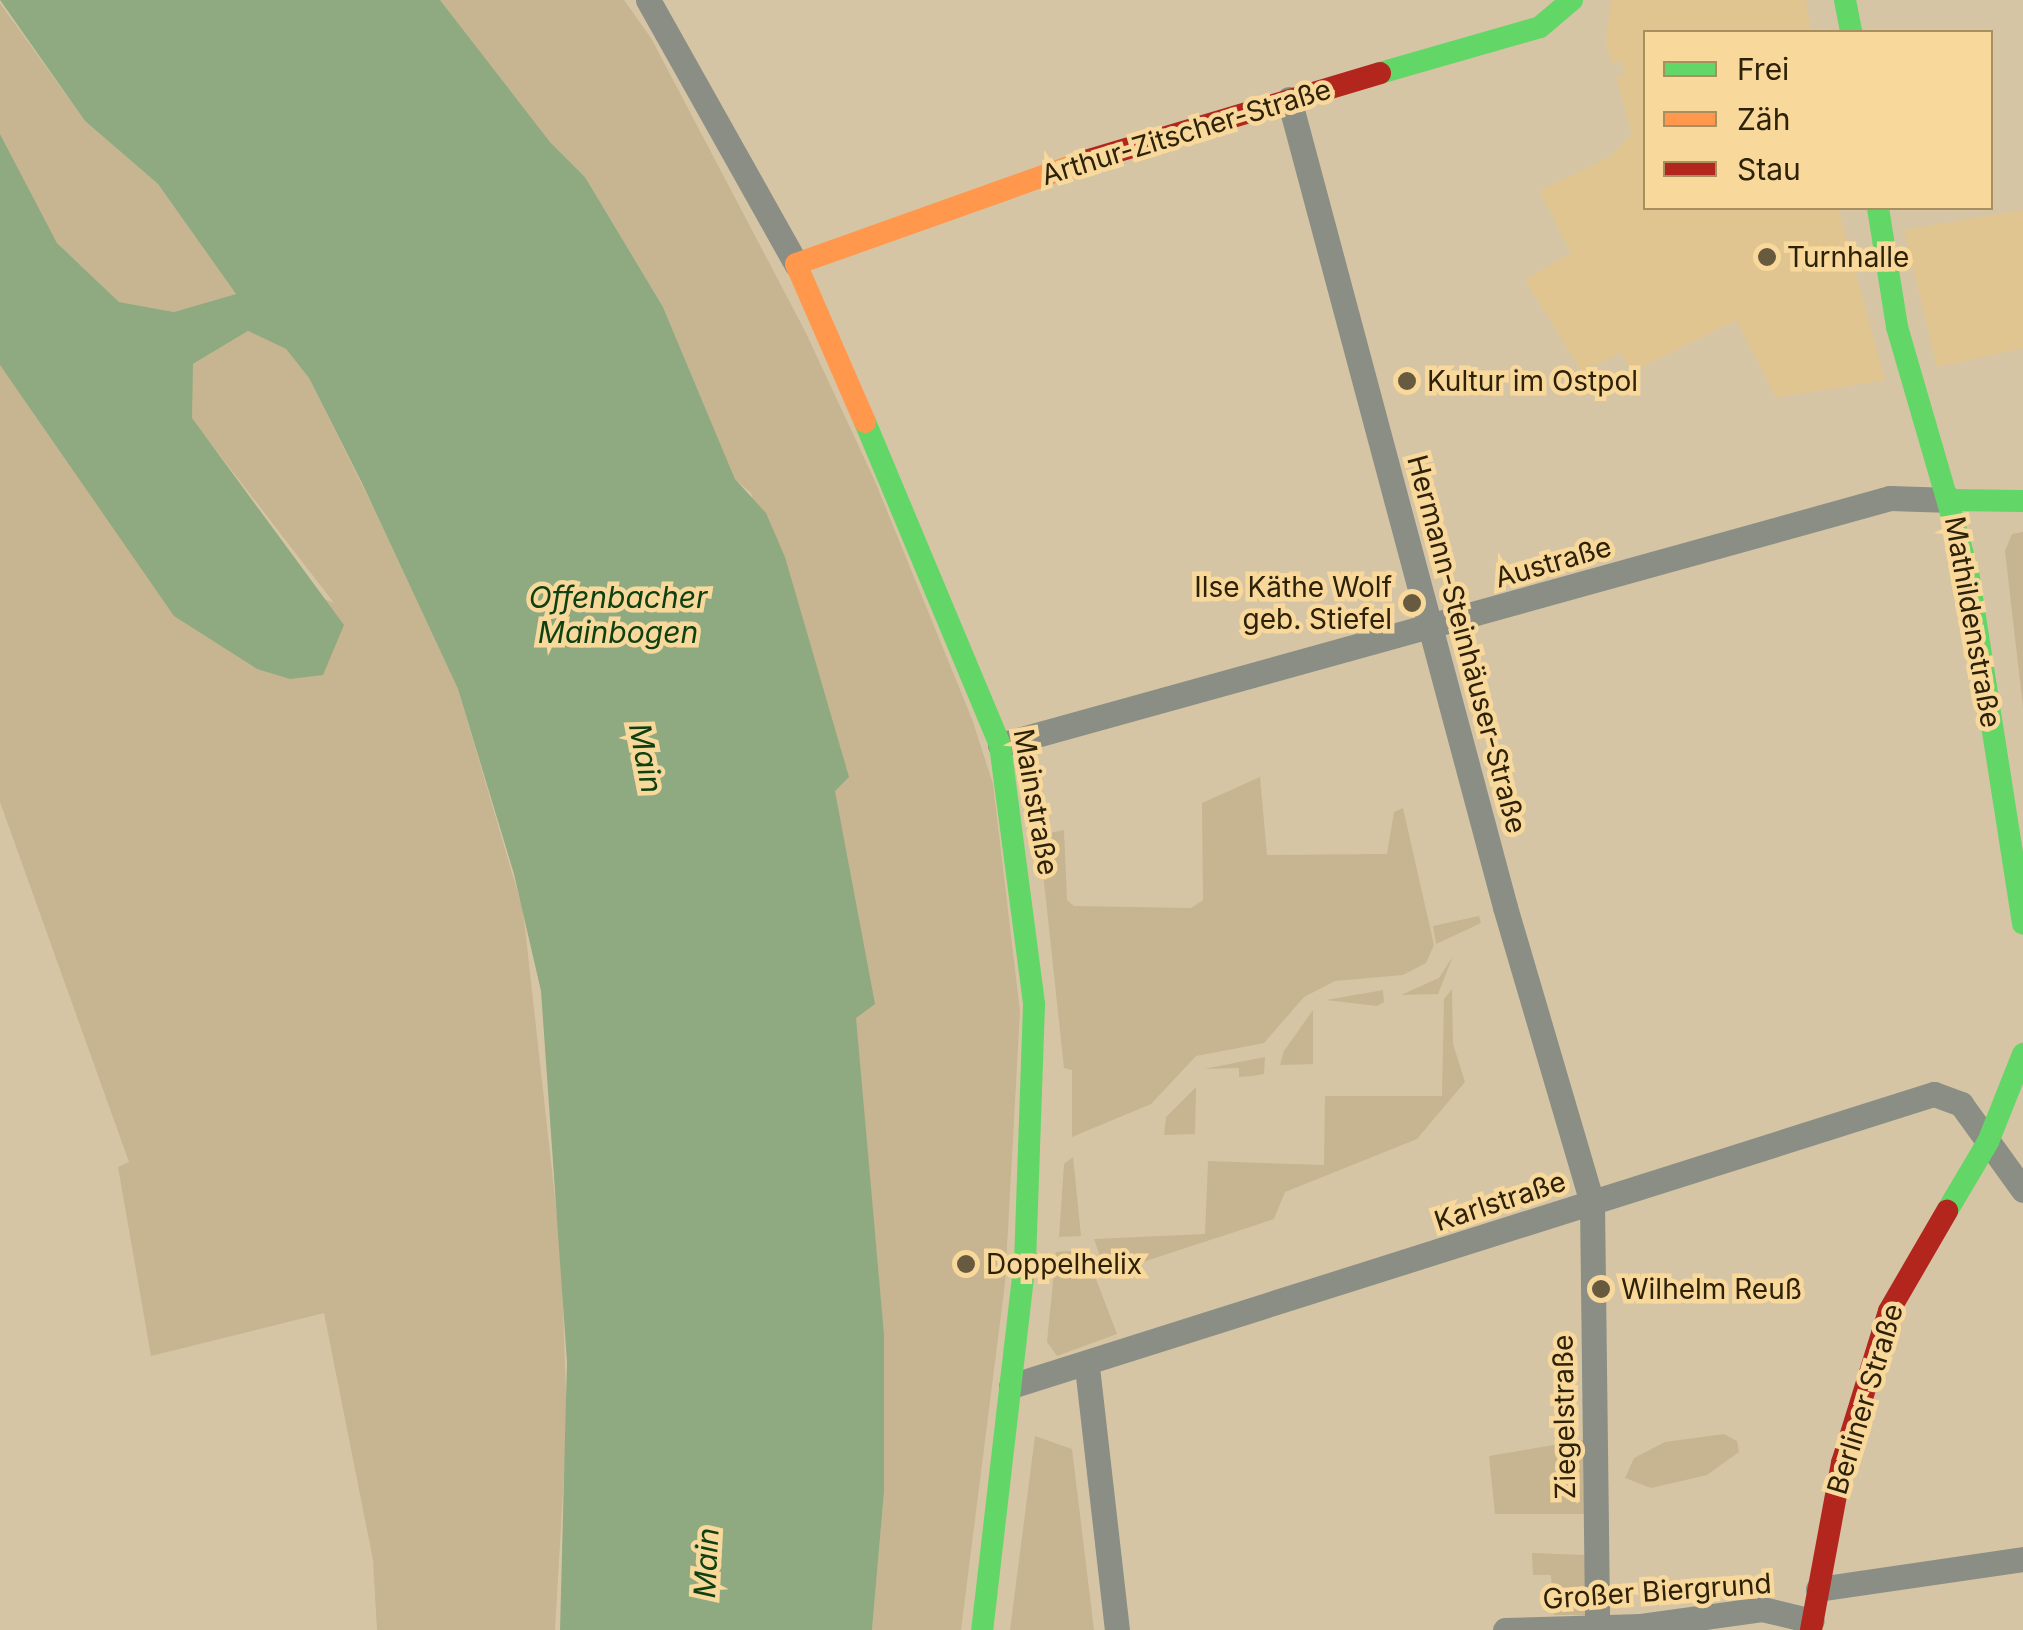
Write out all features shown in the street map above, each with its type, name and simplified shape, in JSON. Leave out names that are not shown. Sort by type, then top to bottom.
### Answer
[{"type":"main road","name":"Arthur-Zitscher-Straße","points":[[796,264],[1135,144],[1540,26],[1572,0]]},
{"type":"main road","points":[[1830,0],[1835,30]]},
{"type":"main road","points":[[1846,0],[1851,30]]},
{"type":"main road","name":"Mathildenstraße","points":[[1860,210],[1883,300],[1897,326]]},
{"type":"main road","name":"Mathildenstraße","points":[[1878,210],[1897,326],[1951,500],[2023,924]]},
{"type":"main road","name":"Mainstraße","points":[[796,264],[881,447],[1000,744],[1034,1005],[1036,1080],[1011,1386],[982,1630]]},
{"type":"main road","points":[[1951,500],[2023,501]]},
{"type":"main road","name":"Berliner Straße","points":[[1811,1625],[1842,1464],[1875,1350],[1903,1281],[1988,1142],[2022,1060]]},
{"type":"street","name":"Mainstraße","points":[[648,0],[796,264]]},
{"type":"street","name":"Hermann-Steinhäuser-Straße","points":[[1290,99],[1592,1203]]},
{"type":"street","name":"Austraße","points":[[1000,744],[1890,498],[1951,500]]},
{"type":"street","name":"Karlstraße","points":[[1011,1386],[1087,1367],[1924,1096],[1944,1095],[1961,1104],[2023,1190]]},
{"type":"street","name":"Ziegelstraße","points":[[1592,1203],[1597,1629]]},
{"type":"street","points":[[1087,1367],[1117,1630]]},
{"type":"street","points":[[1818,1588],[2023,1559]]},
{"type":"street","name":"Großer Biergrund","points":[[1504,1630],[1597,1629],[1762,1609],[1811,1625]]},
{"type":"shaded area","points":[[440,0],[624,0],[651,38],[805,331],[874,479],[972,719],[993,784],[1020,1011],[1005,1283],[961,1630],[872,1630],[884,1492],[884,1334],[855,1018],[874,1004],[835,791],[751,493],[735,479],[663,307],[585,177],[550,142]]},
{"type":"shaded area","points":[[1611,0],[1806,0],[1811,30],[1643,30],[1643,210],[1839,210],[1885,380],[1776,397],[1736,320],[1632,372],[1621,352],[1582,372],[1525,280],[1571,253],[1540,191],[1609,157],[1632,134],[1616,77],[1625,74],[1621,61],[1612,63],[1606,44]]},
{"type":"shaded area","points":[[0,3],[85,121],[158,184],[236,294],[174,312],[119,302],[57,243],[0,134]]},
{"type":"shaded area","points":[[2023,210],[2023,348],[1937,367],[1904,230]]},
{"type":"shaded area","points":[[248,331],[286,349],[309,378],[372,505],[458,689],[523,910],[561,1252],[567,1422],[555,1630],[377,1630],[373,1560],[324,1313],[151,1356],[118,1167],[129,1162],[0,802],[0,365],[104,507],[334,603],[192,419],[192,365]]},
{"type":"shaded area","points":[[2023,532],[2023,707],[2005,551],[2012,534]]},
{"type":"shaded area","points":[[1260,777],[1267,855],[1387,854],[1394,812],[1403,808],[1434,945],[1426,963],[1403,975],[1335,981],[1304,997],[1264,1043],[1196,1056],[1151,1104],[1072,1137],[1072,1070],[1064,1068],[1039,835],[1064,830],[1067,900],[1074,906],[1191,908],[1203,900],[1202,803]]},
{"type":"shaded area","points":[[1479,916],[1481,923],[1436,944],[1433,926]]},
{"type":"shaded area","points":[[1453,956],[1438,994],[1401,995],[1439,978]]},
{"type":"shaded area","points":[[1452,989],[1453,1044],[1465,1082],[1417,1139],[1285,1192],[1274,1219],[1106,1274],[1094,1239],[1205,1234],[1208,1161],[1324,1165],[1325,1096],[1442,1096],[1444,999]]},
{"type":"shaded area","points":[[1383,990],[1384,1002],[1377,1006],[1326,1000]]},
{"type":"shaded area","points":[[1313,1010],[1313,1064],[1280,1065],[1284,1051]]},
{"type":"shaded area","points":[[1265,1057],[1264,1074],[1239,1077],[1239,1068],[1204,1069]]},
{"type":"shaded area","points":[[1196,1087],[1195,1134],[1164,1135],[1166,1117]]},
{"type":"shaded area","points":[[1073,1157],[1081,1236],[1059,1237],[1064,1164]]},
{"type":"shaded area","points":[[1085,1250],[1117,1334],[1057,1356],[1047,1342],[1056,1252]]},
{"type":"shaded area","points":[[1724,1434],[1737,1441],[1739,1452],[1707,1475],[1651,1488],[1625,1478],[1634,1458],[1665,1442]]},
{"type":"shaded area","points":[[1035,1436],[1072,1449],[1094,1630],[1010,1630]]},
{"type":"shaded area","points":[[1583,1440],[1584,1514],[1495,1514],[1489,1456]]},
{"type":"shaded area","points":[[1532,1553],[1585,1555],[1585,1615],[1554,1615],[1551,1575],[1533,1575]]},
{"type":"water","name":"Offenbacher Mainbogen","points":[[0,0],[440,0],[550,142],[585,177],[663,307],[735,479],[766,513],[785,557],[849,777],[835,791],[875,1004],[856,1018],[884,1334],[884,1492],[872,1630],[560,1630],[567,1362],[541,991],[514,874],[458,689],[309,378],[286,349],[248,331],[193,364],[192,418],[344,625],[323,675],[290,679],[257,669],[174,616],[0,365],[0,134],[57,243],[119,302],[174,312],[236,294],[158,184],[85,121]]},
{"type":"traffic: fast","points":[[1380,73],[1540,27],[1572,0]]},
{"type":"traffic: fast","points":[[1845,0],[1851,30]]},
{"type":"traffic: fast","points":[[1878,210],[1897,327],[1968,572],[2023,924]]},
{"type":"traffic: fast","points":[[865,422],[1000,745],[1034,1005],[1025,1260],[982,1630]]},
{"type":"traffic: fast","points":[[1951,500],[2023,501]]},
{"type":"traffic: fast","points":[[1947,1211],[1988,1142],[2023,1054]]},
{"type":"traffic: slow","points":[[865,422],[796,264],[1082,162]]},
{"type":"traffic: jam","points":[[1082,162],[1380,73]]},
{"type":"traffic: jam","points":[[1811,1630],[1842,1463],[1889,1311],[1947,1211]]},
{"type":"place","name":"Turnhalle","points":[[1767,257]]},
{"type":"place","name":"Kultur im Ostpol","points":[[1407,381]]},
{"type":"place","name":"Ilse Käthe Wolf geb. Stiefel","points":[[1412,603]]},
{"type":"place","name":"Doppelhelix","points":[[966,1264]]},
{"type":"place","name":"Wilhelm Reuß","points":[[1601,1289]]},
{"type":"water label","name":"Main","points":[[646,758]]},
{"type":"water label","name":"Main","points":[[706,1563]]}]
